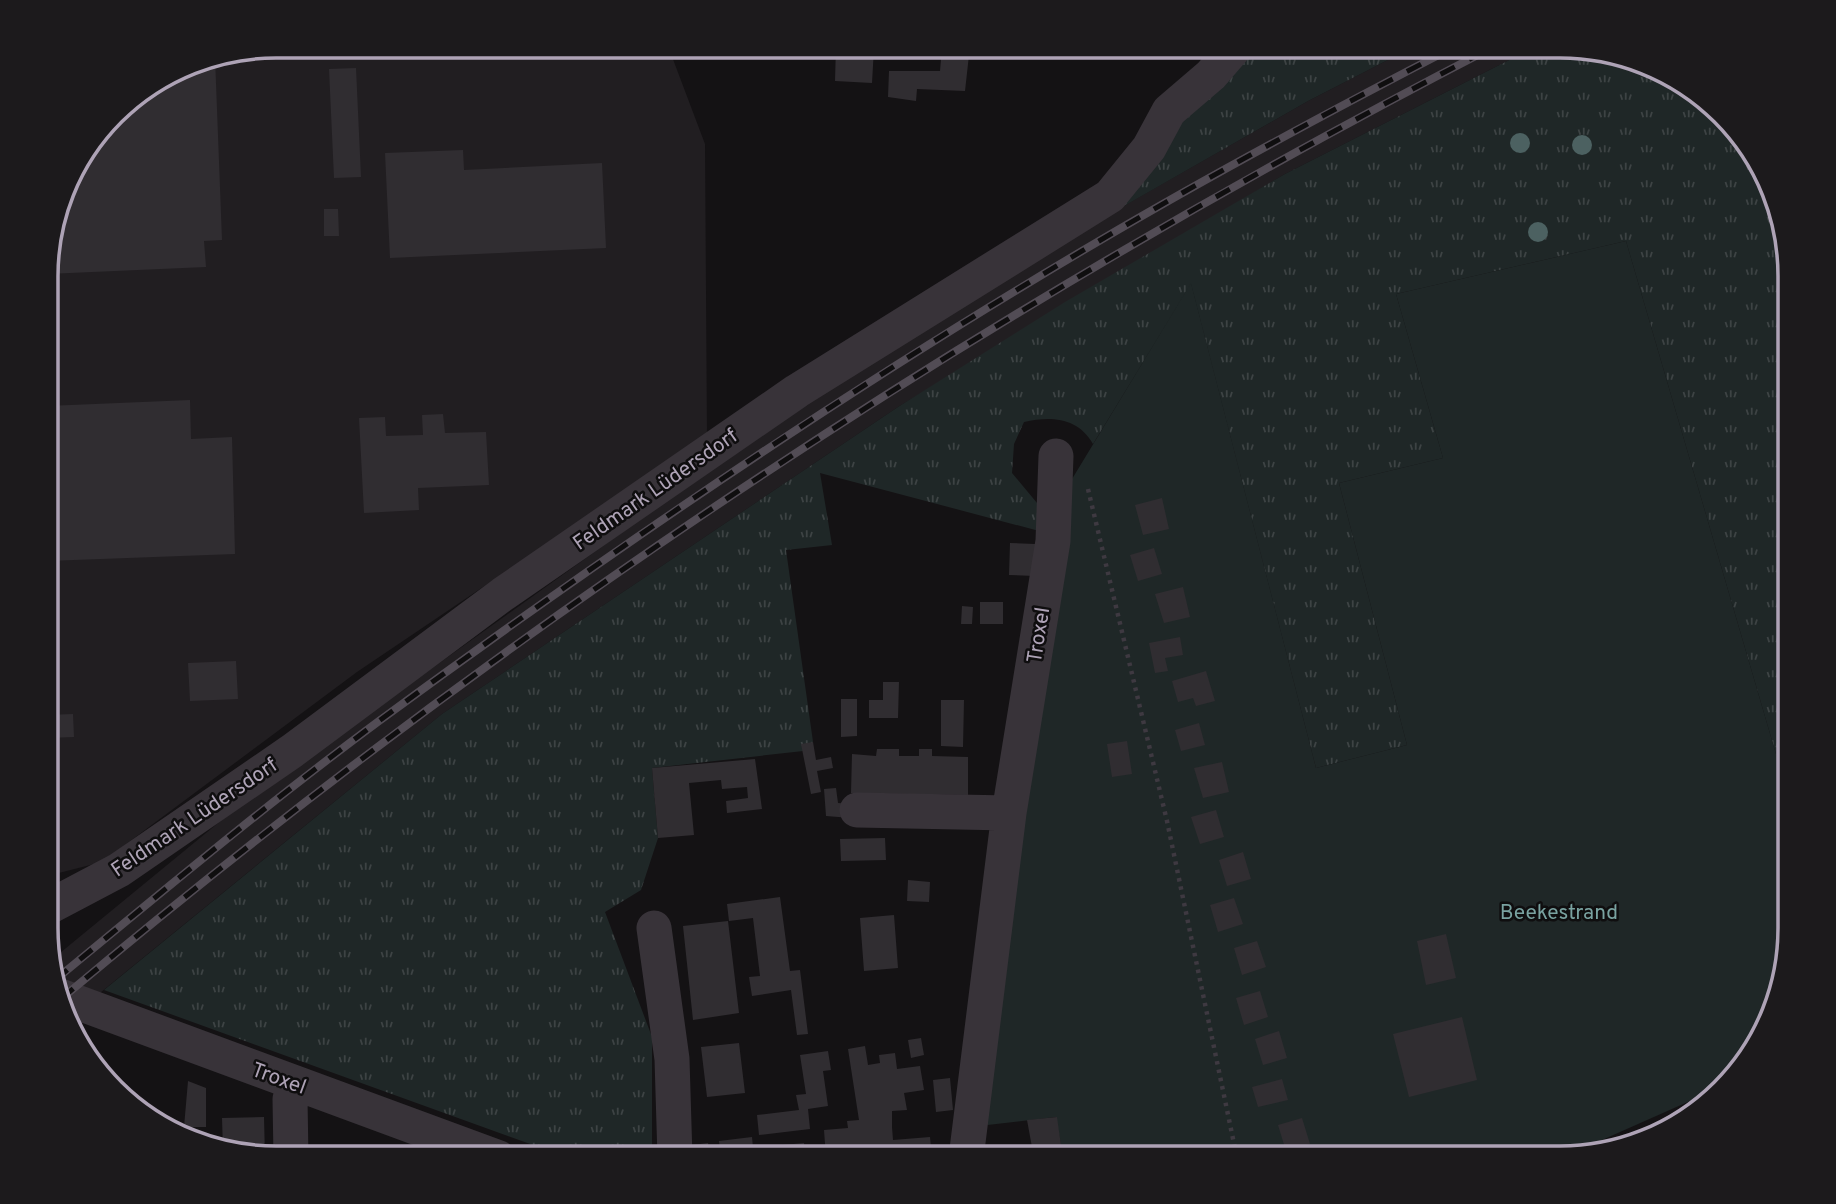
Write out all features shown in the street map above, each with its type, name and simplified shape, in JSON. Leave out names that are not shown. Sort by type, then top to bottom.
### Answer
[{"type":"street","name":"Feldmark Lüdersdorf","points":[[58,902],[119,870],[292,751],[503,594],[797,391],[1111,196],[1149,148],[1169,111],[1211,75],[1226,58]]},
{"type":"street","name":"Troxel","points":[[967,1146],[1009,813],[1053,541],[1056,456]]},
{"type":"street","points":[[857,810],[1009,813]]},
{"type":"street","points":[[654,928],[672,1059],[675,1146]]},
{"type":"street","name":"Troxel","points":[[69,999],[466,1146]]},
{"type":"street","points":[[291,1146],[290,1099],[295,1084]]},
{"type":"path","points":[[1056,456],[1089,489],[1167,821],[1235,1146]]},
{"type":"shaded area","points":[[673,58],[705,144],[707,436],[357,672],[102,862],[58,873],[58,275],[60,247],[69,205],[94,155],[132,112],[155,94],[205,69],[247,60]]},
{"type":"shaded area","points":[[1392,58],[1513,58],[1285,174],[898,407],[442,714],[75,1013],[62,971],[60,953],[234,810],[818,392],[1020,265],[1308,101]]},
{"type":"green space","points":[[1238,58],[1392,58],[1308,101],[1117,210],[1175,121]]},
{"type":"green space","points":[[1513,58],[1589,60],[1644,74],[1681,94],[1724,132],[1742,155],[1762,192],[1774,233],[1778,261],[1778,761],[1626,241],[1396,294],[1443,458],[1339,483],[1407,745],[1316,768],[1191,284],[1093,444],[1080,428],[1063,421],[1044,419],[1024,422],[1014,444],[1012,473],[1037,503],[1043,532],[820,473],[832,545],[786,550],[813,742],[803,751],[652,768],[658,838],[641,890],[605,912],[652,1037],[652,1146],[536,1146],[104,990],[442,714],[898,407],[1065,302],[1285,174]]},
{"type":"green space","name":"Beekestrand","points":[[1626,241],[1778,761],[1778,943],[1767,999],[1756,1025],[1724,1072],[1696,1098],[1598,1143],[1575,1146],[1057,1146],[1061,1145],[1056,1117],[979,1126],[1072,479],[1191,283],[1316,768],[1407,745],[1339,483],[1443,458],[1396,294]]},
{"type":"building","points":[[836,58],[873,58],[872,83],[835,81]]},
{"type":"building","points":[[941,58],[969,58],[965,91],[917,89],[916,101],[888,97],[889,71],[940,71]]},
{"type":"building","points":[[215,66],[222,240],[204,241],[206,267],[58,274],[60,247],[69,205],[94,155],[132,112],[155,94],[192,74]]},
{"type":"building","points":[[356,68],[361,177],[334,178],[329,69]]},
{"type":"building","points":[[463,150],[464,170],[602,163],[606,248],[390,258],[385,153]]},
{"type":"building","points":[[324,209],[338,209],[339,236],[324,236]]},
{"type":"building","points":[[190,400],[191,439],[232,437],[235,554],[58,561],[58,406]]},
{"type":"building","points":[[443,414],[445,433],[486,432],[489,485],[418,488],[419,510],[364,513],[359,418],[385,417],[386,436],[423,435],[422,415]]},
{"type":"building","points":[[1162,498],[1169,529],[1143,535],[1135,505]]},
{"type":"building","points":[[1010,543],[1035,544],[1035,576],[1009,575]]},
{"type":"building","points":[[1154,548],[1162,574],[1138,581],[1130,555]]},
{"type":"building","points":[[1183,587],[1190,617],[1164,623],[1155,594]]},
{"type":"building","points":[[980,602],[1003,602],[1003,624],[980,624]]},
{"type":"building","points":[[962,606],[973,607],[972,624],[961,624]]},
{"type":"building","points":[[1180,637],[1183,655],[1165,658],[1168,671],[1155,673],[1149,643]]},
{"type":"building","points":[[236,661],[238,699],[190,701],[188,663]]},
{"type":"building","points":[[1206,671],[1215,701],[1196,706],[1193,698],[1178,702],[1172,681]]},
{"type":"building","points":[[883,682],[899,682],[898,718],[869,718],[869,700],[883,700]]},
{"type":"building","points":[[841,699],[857,699],[857,736],[841,737]]},
{"type":"building","points":[[941,700],[964,700],[963,747],[941,746]]},
{"type":"building","points":[[73,714],[74,737],[58,738],[58,715]]},
{"type":"building","points":[[1199,723],[1205,745],[1181,751],[1175,730]]},
{"type":"building","points":[[1127,741],[1132,774],[1112,777],[1107,744]]},
{"type":"building","points":[[813,742],[816,760],[831,757],[833,768],[817,771],[821,792],[811,794],[801,744]]},
{"type":"building","points":[[877,749],[899,749],[899,756],[919,756],[919,749],[932,749],[932,756],[968,757],[968,795],[851,793],[852,754],[876,756]]},
{"type":"building","points":[[755,759],[762,809],[727,813],[726,801],[748,798],[747,787],[722,789],[721,780],[689,783],[694,835],[658,838],[652,768]]},
{"type":"building","points":[[1222,762],[1229,792],[1203,798],[1194,768]]},
{"type":"building","points":[[836,788],[838,803],[854,804],[851,818],[826,816],[824,789]]},
{"type":"building","points":[[1216,810],[1224,837],[1200,844],[1191,817]]},
{"type":"building","points":[[885,838],[886,860],[841,861],[840,839]]},
{"type":"building","points":[[1243,852],[1251,879],[1227,886],[1219,860]]},
{"type":"building","points":[[908,880],[930,882],[929,902],[907,901]]},
{"type":"building","points":[[780,897],[790,971],[800,970],[808,1034],[797,1035],[791,990],[752,996],[749,977],[760,976],[753,918],[729,921],[727,904]]},
{"type":"building","points":[[1234,898],[1243,924],[1218,932],[1210,905]]},
{"type":"building","points":[[894,915],[898,968],[864,971],[860,918]]},
{"type":"building","points":[[728,921],[739,1013],[693,1020],[683,926]]},
{"type":"building","points":[[1446,934],[1456,978],[1426,985],[1417,941]]},
{"type":"building","points":[[1257,941],[1266,967],[1242,975],[1234,948]]},
{"type":"building","points":[[1260,991],[1268,1017],[1244,1025],[1236,998]]},
{"type":"building","points":[[1462,1017],[1477,1080],[1409,1097],[1393,1034]]},
{"type":"building","points":[[1279,1031],[1287,1058],[1263,1065],[1255,1039]]},
{"type":"building","points":[[921,1038],[924,1055],[911,1058],[908,1040]]},
{"type":"building","points":[[739,1043],[745,1093],[707,1097],[701,1047]]},
{"type":"building","points":[[865,1046],[868,1065],[880,1063],[879,1055],[895,1053],[897,1069],[920,1066],[924,1090],[904,1093],[907,1110],[892,1111],[893,1140],[930,1137],[931,1146],[825,1146],[824,1130],[848,1128],[847,1121],[859,1120],[848,1049]]},
{"type":"building","points":[[828,1051],[831,1070],[823,1071],[828,1106],[808,1109],[810,1129],[759,1135],[757,1115],[799,1110],[796,1095],[806,1094],[800,1055]]},
{"type":"building","points":[[950,1078],[953,1110],[936,1112],[933,1080]]},
{"type":"building","points":[[1282,1079],[1288,1100],[1258,1107],[1252,1087]]},
{"type":"building","points":[[188,1081],[206,1088],[206,1127],[184,1126]]},
{"type":"building","points":[[264,1117],[265,1145],[223,1139],[222,1118]]},
{"type":"building","points":[[1057,1117],[1061,1145],[1032,1146],[1027,1120]]},
{"type":"building","points":[[1302,1118],[1310,1144],[1284,1146],[1278,1125]]},
{"type":"building","points":[[752,1137],[753,1146],[720,1146],[719,1141]]},
{"type":"building","points":[[708,1143],[709,1146],[692,1146]]},
{"type":"building","points":[[804,1143],[804,1146],[772,1146]]},
{"type":"railway","points":[[63,974],[256,816],[379,721],[555,594],[733,472],[914,354],[1099,241],[1276,141],[1433,58]]},
{"type":"railway","points":[[68,994],[228,862],[399,731],[574,604],[751,482],[933,366],[1117,254],[1304,148],[1473,58]]}]
